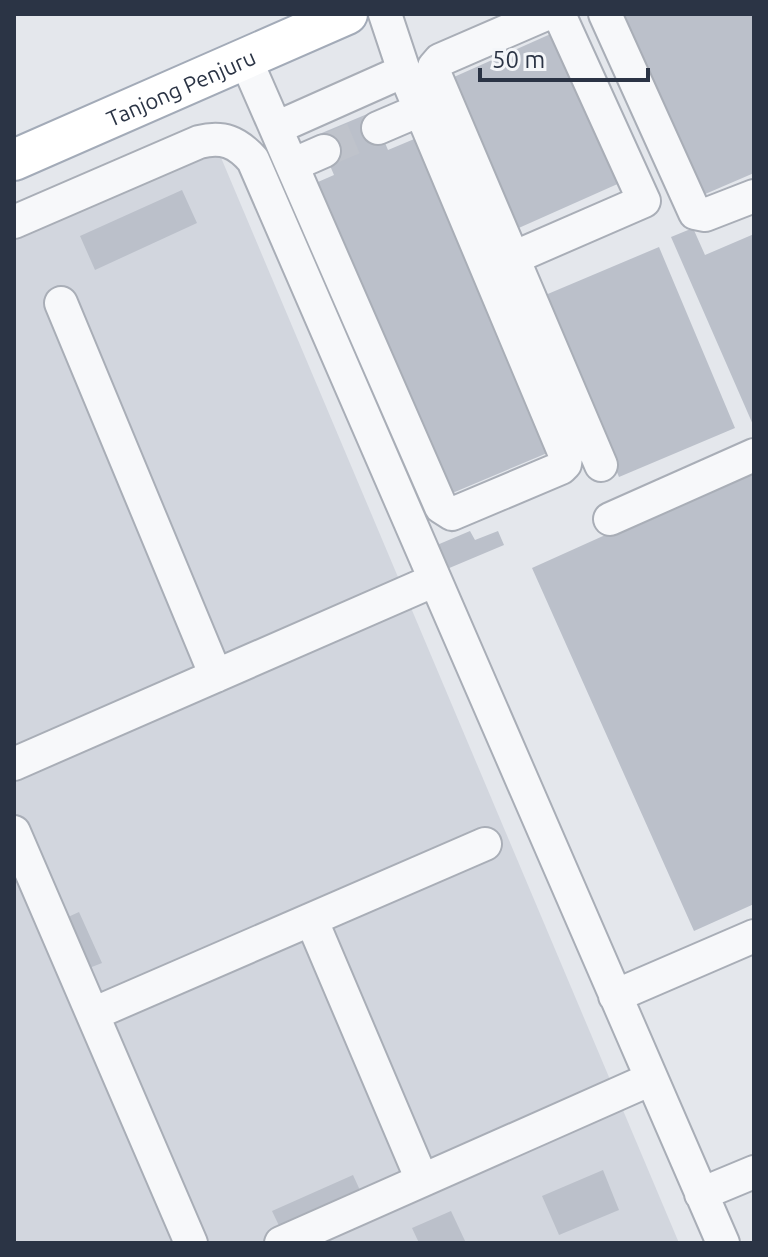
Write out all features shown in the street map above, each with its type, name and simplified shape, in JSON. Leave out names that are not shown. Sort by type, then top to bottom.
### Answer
[{"type":"main road","name":"Tanjong Penjuru","points":[[14,160],[347,14]]},
{"type":"lane","points":[[245,58],[445,511],[452,514],[561,468],[566,457],[404,71],[385,14]]},
{"type":"lane","points":[[546,14],[489,26],[440,60],[434,72],[601,465]]},
{"type":"lane","points":[[513,258],[644,201],[559,14]]},
{"type":"lane","points":[[605,14],[695,213],[705,215],[754,196]]},
{"type":"lane","points":[[276,128],[404,71]]},
{"type":"lane","points":[[378,128],[420,110]]},
{"type":"lane","points":[[14,222],[199,142],[226,139],[253,160],[723,1243]]},
{"type":"lane","points":[[292,165],[324,151]]},
{"type":"lane","points":[[61,303],[216,676]]},
{"type":"lane","points":[[610,519],[754,455]]},
{"type":"lane","points":[[14,764],[435,580]]},
{"type":"lane","points":[[14,832],[191,1243]]},
{"type":"lane","points":[[93,1014],[485,844]]},
{"type":"lane","points":[[312,921],[422,1180]]},
{"type":"lane","points":[[615,996],[750,922]]},
{"type":"lane","points":[[281,1243],[651,1079]]},
{"type":"lane","points":[[701,1194],[754,1172]]},
{"type":"shaded area","points":[[214,141],[679,1243],[14,1243],[14,227]]},
{"type":"building","points":[[610,14],[754,14],[754,173],[696,198]]},
{"type":"building","points":[[555,32],[622,182],[512,231],[445,81]]},
{"type":"building","points":[[372,112],[388,150],[419,137],[552,451],[443,497],[311,185],[334,175],[317,135]]},
{"type":"building","points":[[182,190],[197,223],[95,270],[80,236]]},
{"type":"building","points":[[693,228],[705,255],[754,234],[754,427],[671,237]]},
{"type":"building","points":[[659,247],[735,428],[619,477],[543,296]]},
{"type":"building","points":[[754,468],[754,904],[694,931],[532,568]]},
{"type":"building","points":[[470,531],[475,540],[498,531],[504,545],[447,569],[437,545]]},
{"type":"building","points":[[79,912],[102,963],[79,972],[57,922]]},
{"type":"building","points":[[603,1170],[619,1210],[559,1235],[542,1196]]},
{"type":"building","points":[[353,1175],[364,1199],[283,1234],[272,1211]]},
{"type":"building","points":[[451,1211],[466,1243],[419,1243],[412,1228]]},
{"type":"tunnel","points":[[324,151],[378,128]]}]
